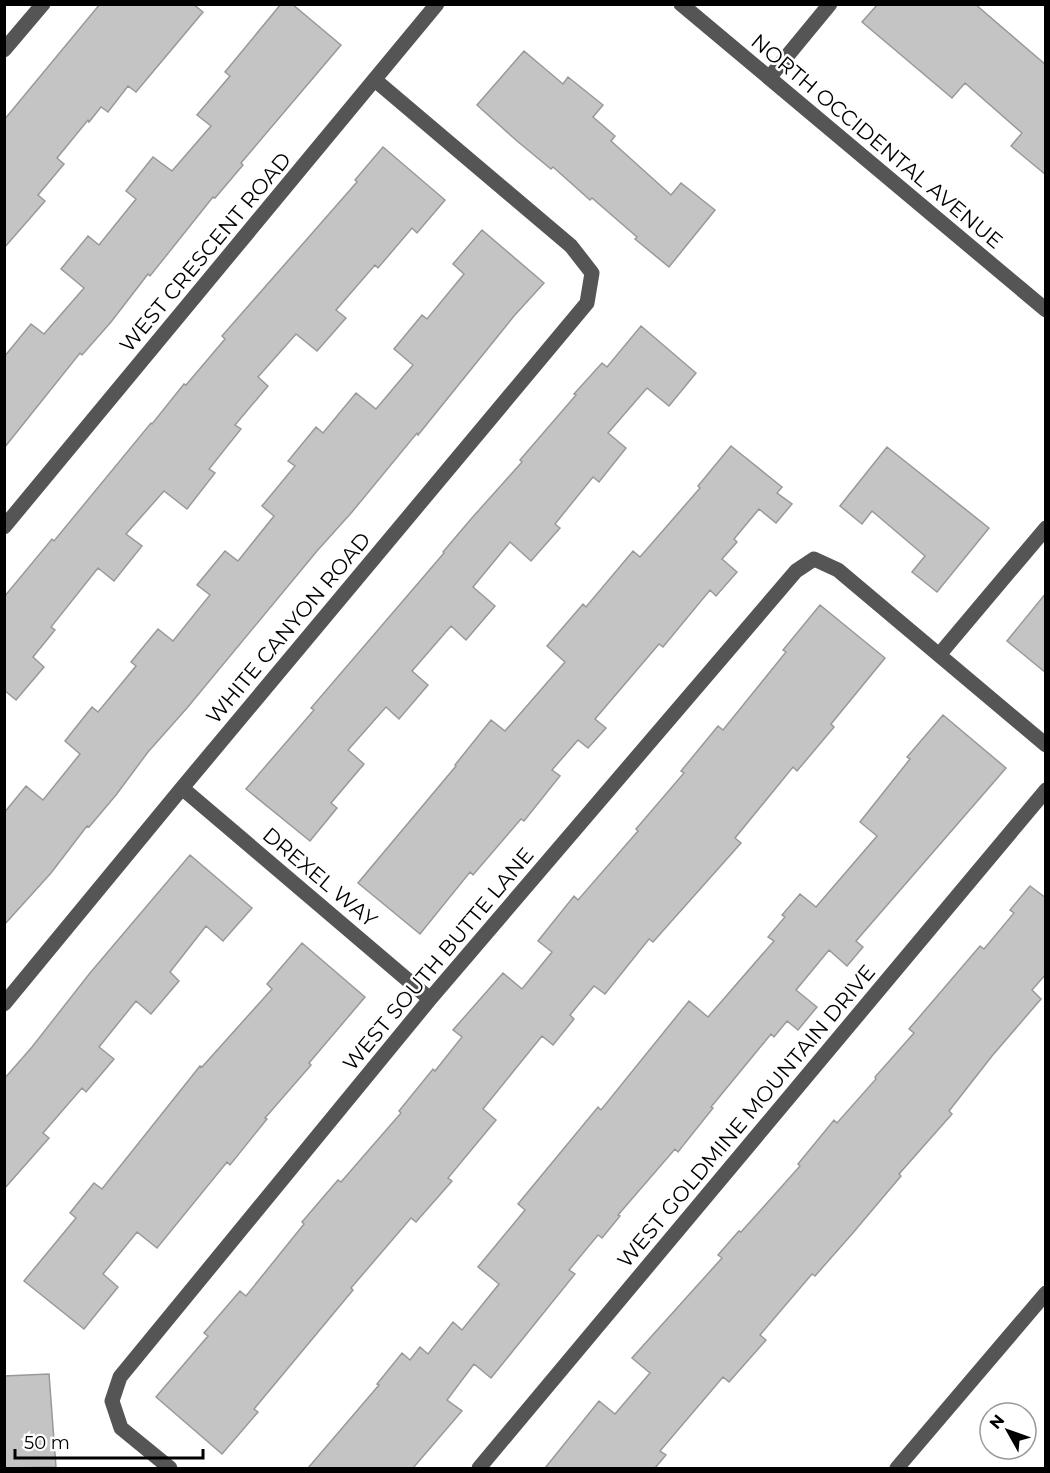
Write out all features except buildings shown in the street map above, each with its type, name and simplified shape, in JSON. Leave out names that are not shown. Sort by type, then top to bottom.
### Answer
[{"type":"street","points":[[4,50],[43,4]]},
{"type":"street","name":"WEST CRESCENT ROAD","points":[[4,527],[437,4]]},
{"type":"street","name":"NORTH OCCIDENTAL AVENUE","points":[[681,4],[1046,310]]},
{"type":"street","points":[[769,78],[830,4]]},
{"type":"street","name":"WHITE CANYON ROAD","points":[[4,1004],[587,303],[592,273],[571,246],[375,80]]},
{"type":"street","points":[[1046,528],[939,655],[1046,745]]},
{"type":"street","name":"WEST SOUTH BUTTE LANE","points":[[170,1468],[121,1428],[112,1401],[120,1377],[430,999],[796,571],[814,559],[838,570],[939,655]]},
{"type":"street","name":"DREXEL WAY","points":[[182,788],[430,999]]},
{"type":"street","name":"WEST GOLDMINE MOUNTAIN DRIVE","points":[[479,1468],[1046,790]]},
{"type":"street","points":[[897,1468],[1046,1293]]}]
